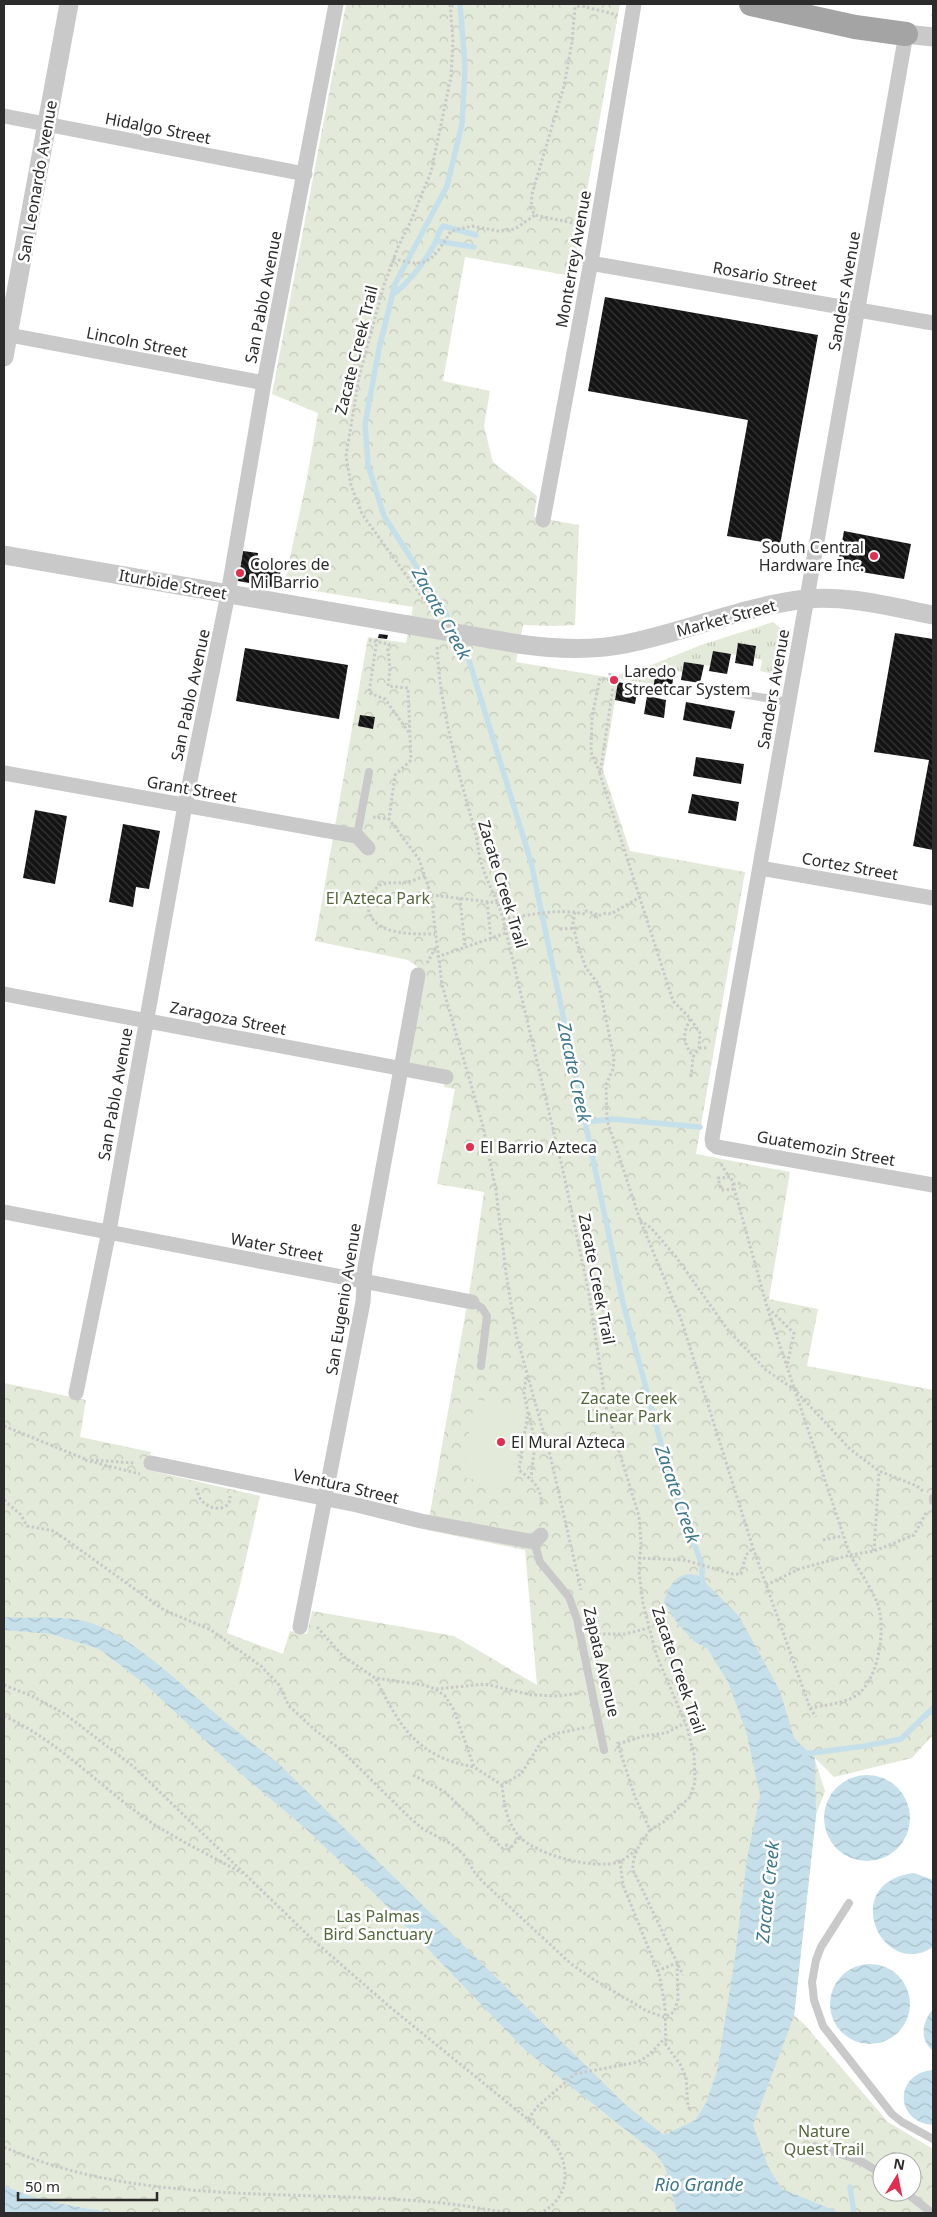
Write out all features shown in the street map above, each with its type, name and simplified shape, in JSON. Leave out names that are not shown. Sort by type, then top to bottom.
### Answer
[{"type":"main road","points":[[751,4],[855,27],[906,34]]},
{"type":"street","name":"San Leonardo Avenue","points":[[4,357],[6,335],[69,4]]},
{"type":"street","name":"San Pablo Avenue","points":[[76,1393],[109,1231],[145,1021],[185,805],[228,594],[264,383],[336,4]]},
{"type":"street","name":"Monterrey Avenue","points":[[544,520],[634,4]]},
{"type":"street","points":[[906,34],[933,37]]},
{"type":"street","name":"Sanders Avenue","points":[[713,1144],[712,1139],[906,34]]},
{"type":"street","name":"Hidalgo Street","points":[[4,116],[305,174]]},
{"type":"street","name":"Rosario Street","points":[[590,263],[933,323]]},
{"type":"street","name":"Lincoln Street","points":[[6,335],[264,383]]},
{"type":"street","name":"Iturbide Street","points":[[4,554],[519,644]]},
{"type":"street","name":"Market Street","points":[[519,644],[570,649],[624,644],[770,605],[806,599],[843,599],[933,615]]},
{"type":"street","name":"Grant Street","points":[[4,773],[357,836]]},
{"type":"street","points":[[357,836],[368,848]]},
{"type":"street","name":"Cortez Street","points":[[760,868],[933,898]]},
{"type":"street","name":"San Eugenio Avenue","points":[[301,1621],[363,1302],[365,1266],[418,975]]},
{"type":"street","name":"Zaragoza Street","points":[[4,994],[446,1077]]},
{"type":"street","name":"Guatemozin Street","points":[[713,1144],[717,1147],[933,1185]]},
{"type":"street","name":"Water Street","points":[[4,1212],[109,1231],[364,1283],[472,1302]]},
{"type":"street","name":"Ventura Street","points":[[151,1463],[324,1498],[420,1522],[537,1539]]},
{"type":"lane","points":[[742,694],[789,702]]},
{"type":"lane","points":[[357,836],[369,772]]},
{"type":"lane","name":"Water Street","points":[[472,1302],[482,1308],[487,1316],[481,1366]]},
{"type":"lane","name":"Zapata Avenue","points":[[537,1539],[540,1562],[569,1598],[577,1619],[604,1750]]},
{"type":"lane","points":[[849,1903],[821,1947],[813,1969],[812,1982],[818,2016],[828,2034],[892,2114],[902,2122],[933,2138]]},
{"type":"lane","points":[[815,2146],[859,2160],[872,2168]]},
{"type":"lane","points":[[918,2202],[932,2213]]},
{"type":"path","name":"Zacate Creek Trail","points":[[433,612],[362,514],[354,497],[347,464],[347,445],[358,378],[393,258],[426,185],[436,146],[451,77],[453,41],[450,4]]},
{"type":"path","points":[[583,225],[535,215],[531,209],[533,188],[564,86],[572,42],[574,7],[582,6],[620,16]]},
{"type":"path","points":[[393,258],[409,264],[422,264],[438,252],[451,231],[472,226],[498,231],[515,229],[535,215]]},
{"type":"path","points":[[377,634],[369,693],[385,700],[410,734]]},
{"type":"path","points":[[369,640],[389,644],[390,669],[388,686],[408,688],[411,760],[396,775],[389,819],[419,859],[431,895],[437,957],[450,1016],[488,1149],[498,1200],[506,1273],[516,1334],[551,1459],[583,1597]]},
{"type":"path","name":"Zacate Creek Trail","points":[[437,646],[438,672],[463,790],[481,864],[499,903],[564,1175],[589,1294],[607,1412],[639,1516],[641,1542],[638,1558],[641,1590],[649,1628],[656,1654],[685,1723],[695,1764],[694,1789],[682,1806],[665,1821],[650,1830]]},
{"type":"path","points":[[609,680],[610,673]]},
{"type":"path","points":[[600,774],[614,681],[600,678],[592,716],[591,752],[600,774],[673,1000],[700,1033],[699,1048],[693,1057],[691,1077]]},
{"type":"path","points":[[373,817],[389,819]]},
{"type":"path","points":[[425,876],[406,882],[389,882],[378,886],[368,900],[369,911],[371,918],[389,930],[409,934],[435,934]]},
{"type":"path","points":[[431,895],[499,903]]},
{"type":"path","points":[[503,919],[560,911],[585,914],[586,911],[596,914],[594,917],[606,913],[611,914],[640,896]]},
{"type":"path","points":[[460,898],[465,948]]},
{"type":"path","points":[[487,902],[491,939]]},
{"type":"path","points":[[575,912],[576,928],[586,968],[599,985],[614,1058],[613,1069],[606,1085],[607,1120],[640,1220],[678,1310],[753,1548],[810,1708],[816,1717]]},
{"type":"path","points":[[560,929],[576,928]]},
{"type":"path","points":[[437,957],[506,933]]},
{"type":"path","points":[[690,1019],[685,1030],[684,1044],[693,1057]]},
{"type":"path","points":[[699,1048],[708,1048]]},
{"type":"path","points":[[719,1159],[728,1177],[731,1177],[767,1306],[843,1536],[850,1555],[877,1603],[882,1636],[875,1666],[869,1680],[857,1695],[810,1708]]},
{"type":"path","points":[[728,1177],[718,1178],[721,1190],[734,1189]]},
{"type":"path","points":[[733,1184],[742,1183]]},
{"type":"path","points":[[640,1220],[651,1228],[676,1257],[728,1330],[766,1370],[795,1390],[850,1449],[879,1471],[917,1486],[933,1500],[914,1535],[874,1551],[850,1555],[800,1569],[766,1585]]},
{"type":"path","points":[[767,1306],[794,1333],[787,1366]]},
{"type":"path","points":[[527,1374],[524,1394],[535,1444],[531,1479]]},
{"type":"path","points":[[528,1412],[519,1470],[531,1479],[540,1492],[542,1505]]},
{"type":"path","points":[[4,1426],[85,1460],[151,1463]]},
{"type":"path","points":[[874,1551],[879,1471]]},
{"type":"path","points":[[4,1500],[21,1515],[27,1526],[54,1531],[164,1610],[211,1630],[261,1666],[279,1685],[289,1706],[340,1749],[411,1819],[455,1846],[464,1855],[474,1874],[556,1951],[591,1978],[648,2011],[664,2017],[674,2012],[678,1999],[676,1963]]},
{"type":"path","points":[[823,1540],[843,1536]]},
{"type":"path","points":[[638,1558],[684,1560],[741,1574],[746,1555],[753,1548]]},
{"type":"path","points":[[301,1621],[310,1620],[343,1656],[375,1678],[394,1713],[415,1741],[442,1758],[474,1767],[502,1785]]},
{"type":"path","points":[[591,1628],[594,1643]]},
{"type":"path","points":[[592,1634],[626,1634],[649,1628]]},
{"type":"path","points":[[375,1678],[403,1681],[435,1689],[480,1684],[544,1696],[591,1692]]},
{"type":"path","points":[[4,1685],[34,1697],[57,1710],[94,1734],[134,1767],[314,1940],[390,2006],[546,2134],[560,2152],[565,2169],[565,2182],[560,2197],[551,2208],[540,2213]]},
{"type":"path","points":[[435,1689],[445,1696],[454,1710],[474,1767]]},
{"type":"path","points":[[4,1716],[25,1725],[78,1764],[149,1821],[247,1876]]},
{"type":"path","points":[[502,1785],[521,1774],[542,1742],[554,1734],[612,1721],[635,1797],[650,1830],[637,1849],[633,1870],[682,1975]]},
{"type":"path","points":[[618,1744],[666,1732],[685,1723]]},
{"type":"path","points":[[413,1774],[445,1792],[502,1848],[507,1845],[510,1849],[520,1837]]},
{"type":"path","points":[[502,1785],[505,1810],[510,1824],[520,1837],[542,1850],[566,1859],[606,1864],[620,1862],[637,1849]]},
{"type":"path","points":[[620,1862],[624,1885],[657,1971],[665,2007],[666,2044],[680,2064],[686,2077],[688,2106],[692,2111]]},
{"type":"path","points":[[657,1971],[676,1963]]},
{"type":"path","points":[[528,2119],[537,2107],[575,2074],[638,2062],[649,2055],[665,2037]]},
{"type":"path","points":[[4,2147],[33,2160],[74,2172],[190,2190],[432,2202],[510,2213]]},
{"type":"green space","points":[[346,4],[620,4],[572,276],[465,257],[443,381],[490,391],[484,426],[493,462],[537,496],[534,517],[579,525],[575,625],[523,625],[516,662],[619,679],[603,770],[630,851],[745,872],[696,1154],[790,1172],[769,1299],[818,1309],[807,1366],[933,1390],[933,1735],[912,1758],[834,1777],[814,1757],[825,1791],[816,1815],[794,2015],[804,2024],[888,2122],[933,2149],[933,2213],[841,2213],[782,2190],[768,2166],[689,2213],[117,2213],[45,2200],[4,2185],[4,1383],[86,1400],[80,1437],[151,1452],[148,1470],[260,1496],[227,1633],[283,1654],[290,1631],[307,1634],[312,1611],[454,1636],[537,1685],[525,1550],[427,1530],[470,1288],[484,1192],[437,1184],[455,1089],[444,1087],[447,1070],[410,1063],[423,971],[408,960],[315,941],[368,637],[406,643],[413,607],[284,586],[307,478],[318,413],[272,394]]},
{"type":"green space","points":[[773,622],[783,630],[775,674],[760,671],[762,660],[754,658],[756,646],[738,643],[736,655],[713,651],[710,666],[684,662],[682,672],[676,671],[674,673],[656,670],[654,684],[619,679],[619,674],[639,670],[701,645]]},
{"type":"green space","points":[[475,1399],[525,1408],[512,1486],[461,1477]]},
{"type":"water","name":"Rio Grande","points":[[688,1574],[697,1575],[702,1579],[739,1616],[780,1691],[794,1738],[815,1758],[816,1815],[794,2016],[753,2125],[768,2166],[782,2189],[841,2213],[677,2213],[665,2167],[655,2153],[525,2050],[378,1897],[304,1827],[239,1772],[145,1684],[99,1649],[51,1634],[4,1630],[4,1617],[78,1620],[102,1628],[132,1644],[278,1763],[627,2106],[664,2135],[695,2120],[706,2103],[717,2071],[735,1957],[747,1858],[760,1795],[746,1731],[728,1682],[707,1648],[695,1642],[678,1624],[664,1602],[669,1588],[675,1581]]},
{"type":"water","points":[[859,1775],[875,1775],[884,1778],[898,1787],[907,1801],[910,1818],[907,1835],[898,1849],[884,1858],[875,1861],[859,1861],[843,1854],[831,1842],[824,1826],[824,1810],[831,1794],[843,1782]]},
{"type":"water","points":[[914,1873],[933,1880],[933,1947],[914,1954],[897,1951],[884,1941],[876,1926],[873,1909],[878,1893],[891,1880]]},
{"type":"water","points":[[870,1964],[885,1967],[898,1976],[907,1989],[910,2004],[907,2019],[898,2032],[885,2041],[870,2044],[855,2041],[842,2032],[833,2019],[830,2004],[833,1989],[842,1976],[855,1967]]},
{"type":"water","points":[[933,2009],[933,2051],[924,2036],[924,2025]]},
{"type":"water","points":[[933,2070],[933,2125],[920,2122],[911,2116],[904,2098],[906,2088],[911,2079],[920,2073]]},
{"type":"water","points":[[4,2185],[45,2200],[117,2213],[4,2213]]},
{"type":"building","points":[[605,297],[818,335],[780,545],[727,536],[748,420],[588,391]]},
{"type":"building","name":"South Central Hardware Inc.","points":[[844,531],[911,544],[904,579],[837,568]]},
{"type":"building","points":[[243,551],[258,553],[257,561],[282,565],[277,588],[238,581]]},
{"type":"building","points":[[895,633],[933,639],[933,850],[913,846],[929,760],[874,752]]},
{"type":"building","points":[[379,634],[388,635],[387,639],[378,638]]},
{"type":"building","points":[[738,643],[756,646],[753,666],[735,663]]},
{"type":"building","points":[[245,648],[348,665],[339,719],[236,701]]},
{"type":"building","points":[[713,651],[731,654],[727,674],[709,671]]},
{"type":"building","points":[[684,662],[704,665],[700,683],[681,680]]},
{"type":"building","points":[[656,670],[674,673],[671,693],[653,690]]},
{"type":"building","points":[[618,682],[638,686],[635,704],[615,700]]},
{"type":"building","points":[[647,696],[666,700],[664,718],[644,714]]},
{"type":"building","points":[[686,702],[735,711],[731,729],[683,720]]},
{"type":"building","points":[[360,715],[375,717],[373,729],[358,726]]},
{"type":"building","points":[[696,757],[744,764],[741,784],[693,776]]},
{"type":"building","points":[[692,794],[739,802],[736,821],[688,813]]},
{"type":"building","points":[[35,810],[67,816],[55,884],[23,878]]},
{"type":"building","points":[[123,824],[160,831],[149,889],[136,887],[133,907],[109,902]]},
{"type":"waterway","name":"Zacate Creek","points":[[453,628],[443,608],[384,516],[368,465],[365,424],[379,349],[395,284],[447,186],[462,124],[465,68],[460,4]]},
{"type":"waterway","points":[[393,294],[411,278],[423,262],[443,226],[476,235]]},
{"type":"waterway","points":[[436,241],[474,247]]},
{"type":"waterway","name":"Zacate Creek","points":[[458,637],[468,657],[531,862],[623,1303],[672,1484],[702,1565],[704,1586]]},
{"type":"waterway","points":[[587,1122],[612,1119],[700,1127]]},
{"type":"waterway","points":[[804,1754],[901,1739],[933,1708]]},
{"type":"waterway","points":[[850,2187],[854,2213]]},
{"type":"place","name":"South Central Hardware Inc.","points":[[874,556]]},
{"type":"place","name":"Colores de Mi Barrio","points":[[240,573]]},
{"type":"place","name":"Laredo Streetcar System","points":[[614,680]]},
{"type":"place","name":"El Barrio Azteca","points":[[470,1147]]},
{"type":"place","name":"El Mural Azteca","points":[[501,1442]]},
{"type":"park label","name":"El Azteca Park","points":[[378,898]]},
{"type":"park label","name":"Zacate Creek Linear Park","points":[[629,1407]]},
{"type":"park label","name":"Las Palmas Bird Sanctuary","points":[[378,1925]]},
{"type":"park label","name":"Nature Quest Trail","points":[[824,2140]]}]
